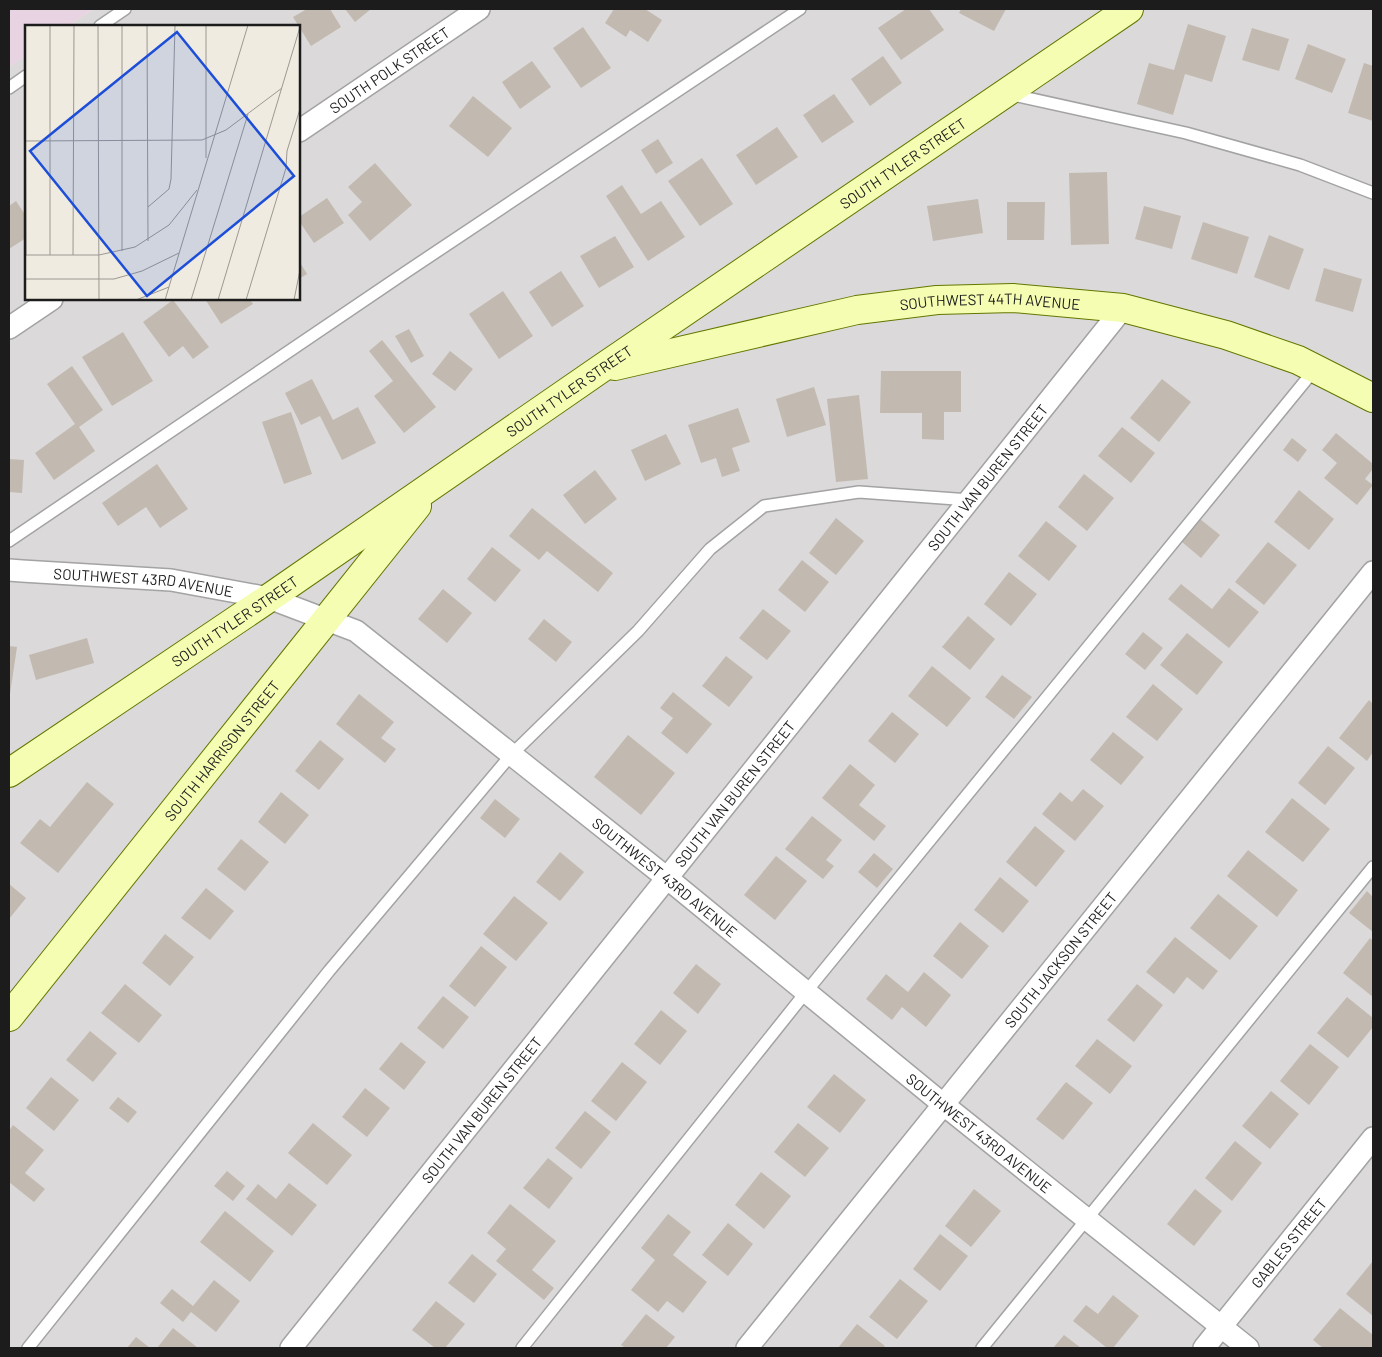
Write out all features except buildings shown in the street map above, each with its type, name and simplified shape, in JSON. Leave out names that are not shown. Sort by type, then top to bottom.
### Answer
[{"type":"street","name":"SOUTH POLK STREET","points":[[300,130],[479,9]]},
{"type":"street","name":"SOUTH TYLER STREET","points":[[9,773],[269,598],[598,370],[1129,9]]},
{"type":"street","name":"SOUTHWEST 44TH AVENUE","points":[[598,370],[857,310],[937,300],[1013,298],[1123,308],[1226,335],[1298,360],[1373,398]]},
{"type":"street","points":[[9,328],[51,300]]},
{"type":"street","name":"SOUTH VAN BUREN STREET","points":[[291,1348],[1123,308]]},
{"type":"street","name":"SOUTH HARRISON STREET","points":[[9,1016],[435,483]]},
{"type":"street","name":"SOUTHWEST 43RD AVENUE","points":[[9,570],[172,580],[269,598],[356,631],[667,878],[944,1105],[1248,1348]]},
{"type":"street","name":"SOUTH JACKSON STREET","points":[[748,1348],[1373,572]]},
{"type":"street","name":"GABLES STREET","points":[[1204,1348],[1373,1138]]},
{"type":"lane","points":[[102,25],[126,9]]},
{"type":"lane","points":[[9,541],[406,272],[800,9]]},
{"type":"lane","points":[[9,88],[25,77]]},
{"type":"lane","points":[[1005,93],[1186,133],[1300,165],[1373,193]]},
{"type":"lane","points":[[522,1348],[806,992],[1315,369]]},
{"type":"lane","points":[[28,1348],[329,971],[511,755],[638,631],[710,549],[764,506],[859,492],[970,500]]},
{"type":"lane","points":[[982,1348],[1373,867]]},
{"type":"shaded area","points":[[9,9],[93,9],[69,25],[25,25],[25,56],[9,67]]},
{"type":"shaded area","points":[[93,9],[1373,9],[1373,1348],[9,1348],[9,67],[25,56],[25,300],[300,300],[300,25],[69,25]]}]
